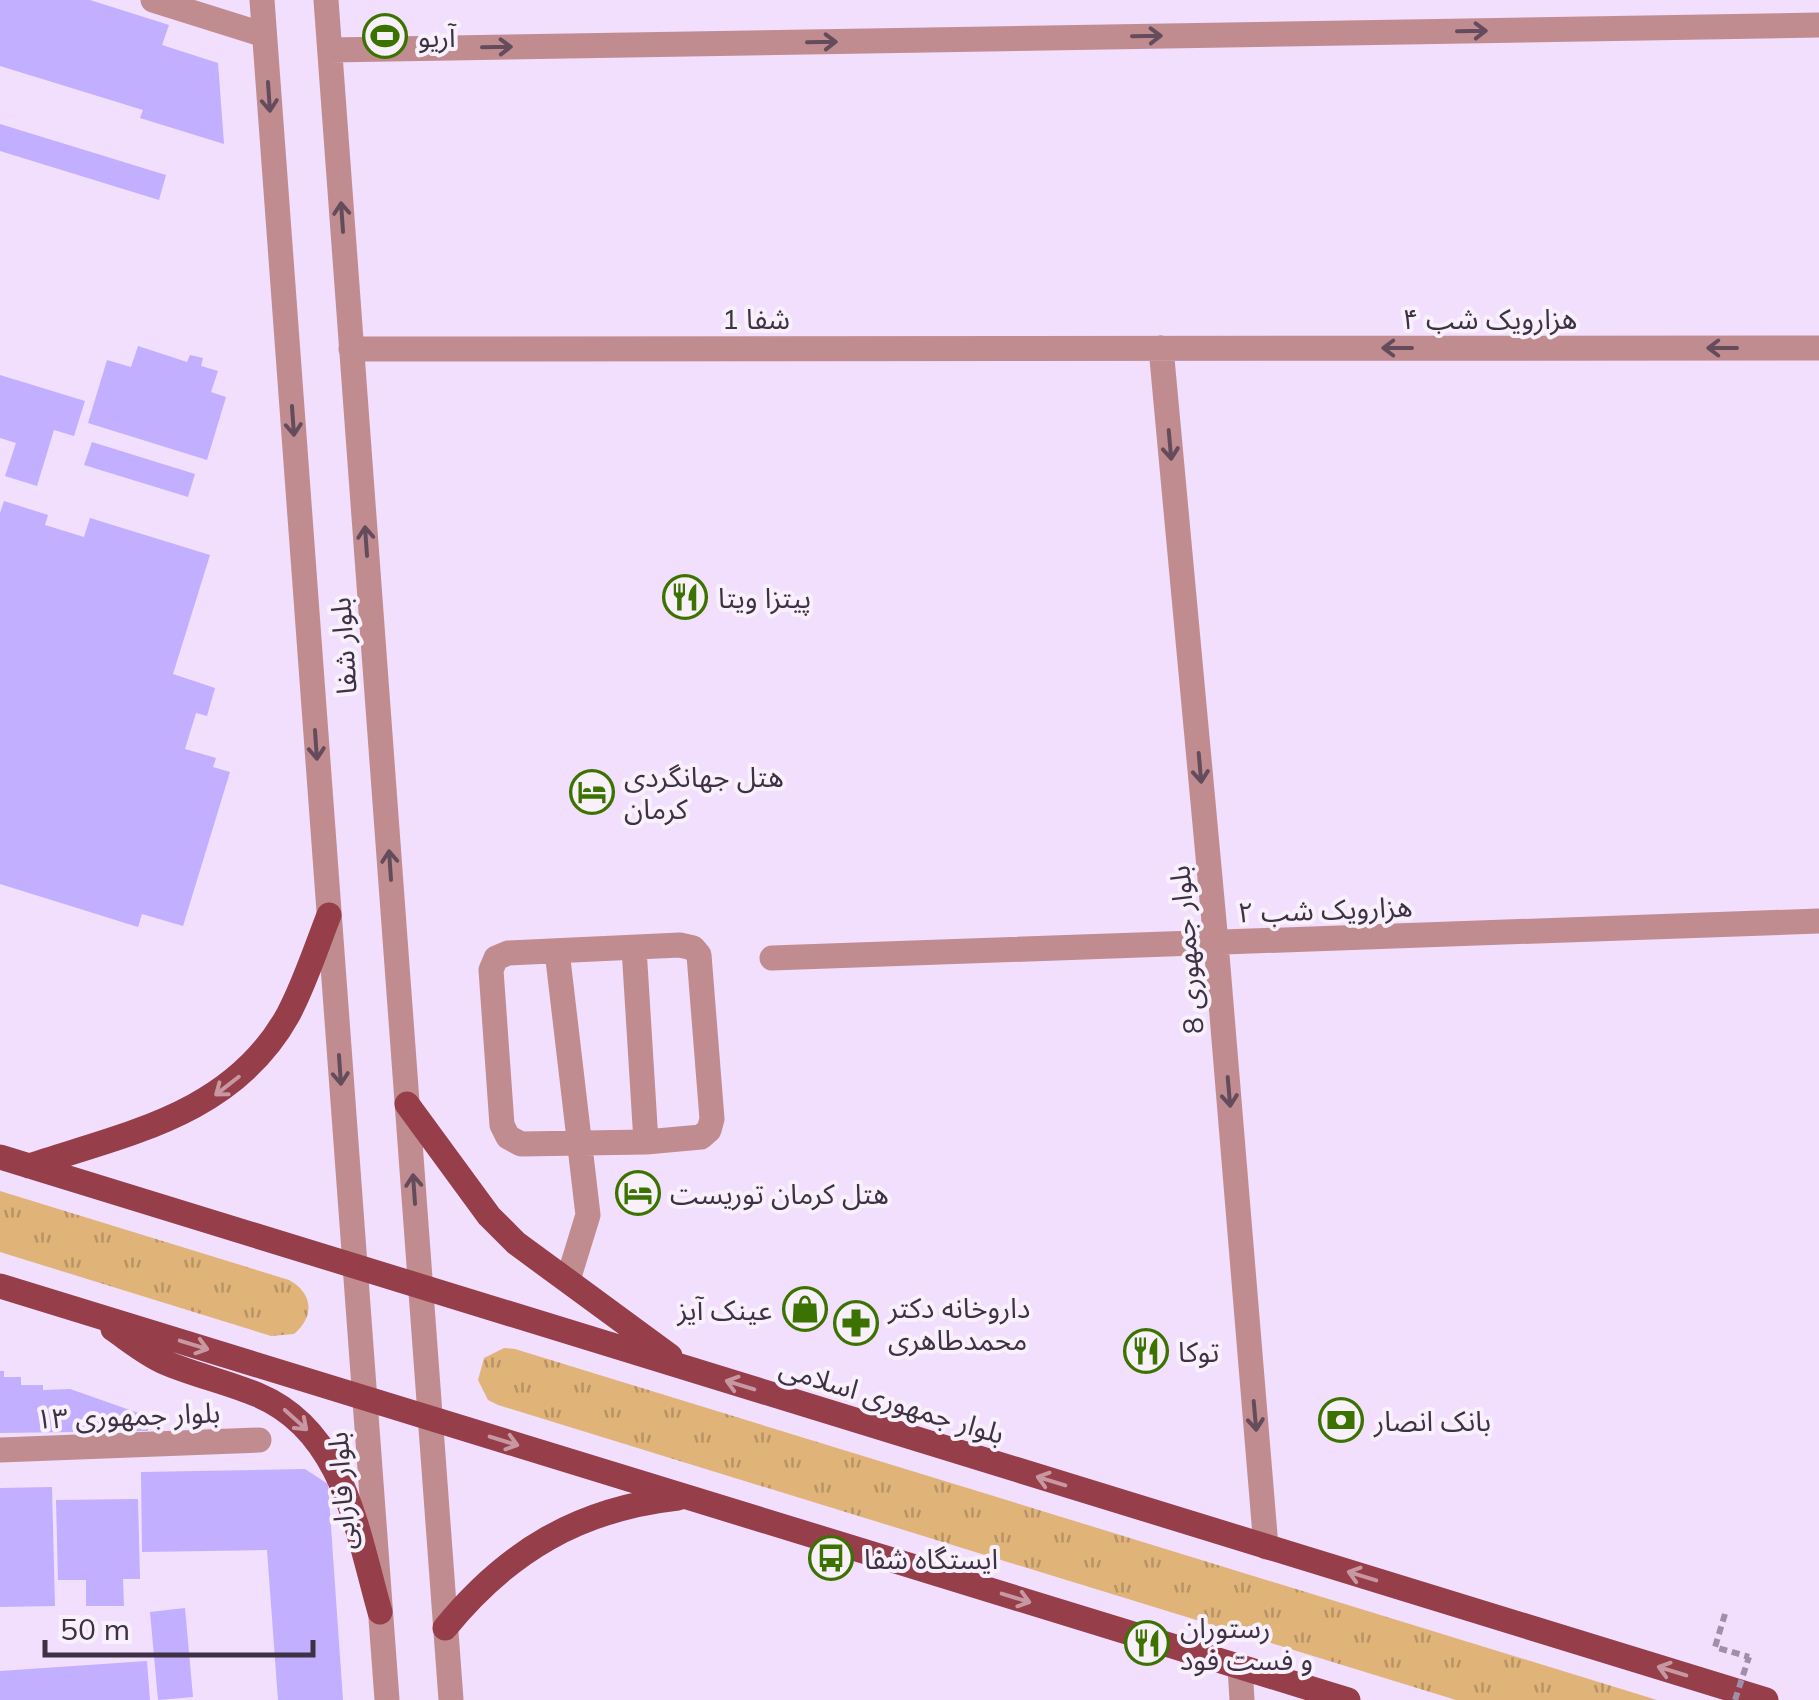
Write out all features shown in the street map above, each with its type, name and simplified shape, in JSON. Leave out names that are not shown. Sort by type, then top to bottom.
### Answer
[{"type":"main road","points":[[30,1166],[173,1118],[208,1100],[240,1076],[267,1047],[288,1014],[329,915]]},
{"type":"main road","points":[[407,1104],[489,1216],[516,1243],[686,1368]]},
{"type":"main road","name":"بلوار جمهوری اسلامی","points":[[0,1157],[1766,1700]]},
{"type":"main road","points":[[0,1286],[1348,1700]]},
{"type":"main road","points":[[88,1312],[161,1361],[260,1396],[297,1416],[331,1461],[344,1489],[380,1612]]},
{"type":"main road","points":[[445,1628],[493,1575],[552,1535],[618,1508],[688,1497]]},
{"type":"street","points":[[153,0],[264,36]]},
{"type":"street","name":"بلوار شفا","points":[[262,0],[355,1266]]},
{"type":"street","name":"بلوار شفا","points":[[326,0],[430,1418]]},
{"type":"street","points":[[330,50],[1819,25]]},
{"type":"street","name":"شفا 1","points":[[352,349],[1161,348]]},
{"type":"street","name":"هزارویک شب ۴","points":[[1161,348],[1819,348]]},
{"type":"street","name":"بلوار جمهوری 8","points":[[1161,348],[1266,1547]]},
{"type":"street","name":"هزارویک شب ۲","points":[[772,958],[1819,920]]},
{"type":"street","points":[[680,945],[699,955],[712,1119],[702,1137],[521,1144],[508,1137],[502,1125],[491,970],[496,958],[508,953],[557,951],[680,945]]},
{"type":"street","points":[[634,948],[646,1142]]},
{"type":"street","points":[[557,951],[588,1215],[568,1280]]},
{"type":"street","name":"بلوار فارابی","points":[[355,1266],[387,1700]]},
{"type":"street","points":[[430,1418],[450,1700]]},
{"type":"street","name":"بلوار جمهوری ۱۳","points":[[0,1450],[259,1440]]},
{"type":"street","points":[[1240,1666],[1242,1700]]},
{"type":"path","points":[[1725,1614],[1716,1646],[1748,1657],[1736,1700]]},
{"type":"green space","points":[[0,1191],[289,1280],[307,1298],[305,1320],[294,1334],[271,1336],[0,1252]]},
{"type":"green space","points":[[504,1348],[1657,1700],[1456,1700],[498,1405],[488,1400],[478,1380],[484,1358]]},
{"type":"building","points":[[0,0],[90,0],[169,25],[162,45],[218,63],[224,144],[140,118],[143,110],[0,66]]},
{"type":"building","points":[[0,124],[166,175],[159,200],[0,151]]},
{"type":"building","points":[[138,346],[187,362],[190,355],[203,358],[201,366],[218,371],[211,392],[226,397],[207,460],[88,423],[107,360],[131,367]]},
{"type":"building","points":[[0,375],[85,401],[74,436],[54,430],[37,486],[5,476],[16,443],[0,438]]},
{"type":"building","points":[[92,442],[195,474],[188,497],[84,465]]},
{"type":"building","points":[[4,501],[48,515],[45,525],[84,537],[90,518],[210,555],[173,674],[215,688],[207,716],[196,713],[185,749],[216,758],[213,767],[230,772],[183,926],[142,914],[138,927],[0,884],[0,513]]},
{"type":"building","points":[[0,1371],[4,1371],[4,1377],[21,1377],[21,1385],[43,1385],[43,1390],[70,1389],[147,1416],[148,1431],[0,1433]]},
{"type":"building","points":[[305,1469],[328,1484],[343,1700],[278,1700],[267,1550],[142,1552],[141,1472]]},
{"type":"building","points":[[52,1487],[55,1606],[0,1607],[0,1488]]},
{"type":"building","points":[[138,1499],[140,1579],[123,1579],[124,1606],[86,1606],[86,1580],[58,1580],[56,1500]]},
{"type":"building","points":[[185,1608],[193,1697],[158,1700],[150,1612]]},
{"type":"building","points":[[147,1661],[150,1700],[0,1700],[0,1671]]},
{"type":"place","name":"آریو","points":[[385,36]]},
{"type":"place","name":"پیتزا ویتا","points":[[685,597]]},
{"type":"place","name":"هتل جهانگردی کرمان","points":[[592,792]]},
{"type":"place","name":"هتل کرمان توریست","points":[[638,1193]]},
{"type":"place","name":"عینک آیز","points":[[805,1309]]},
{"type":"place","name":"داروخانه دکتر محمدطاهری","points":[[856,1323]]},
{"type":"place","name":"توکا","points":[[1146,1351]]},
{"type":"place","name":"بانک انصار","points":[[1341,1420]]},
{"type":"place","name":"ایستگاه شفا","points":[[831,1558]]},
{"type":"place","name":"رستوران و فست فود","points":[[1147,1643]]}]
